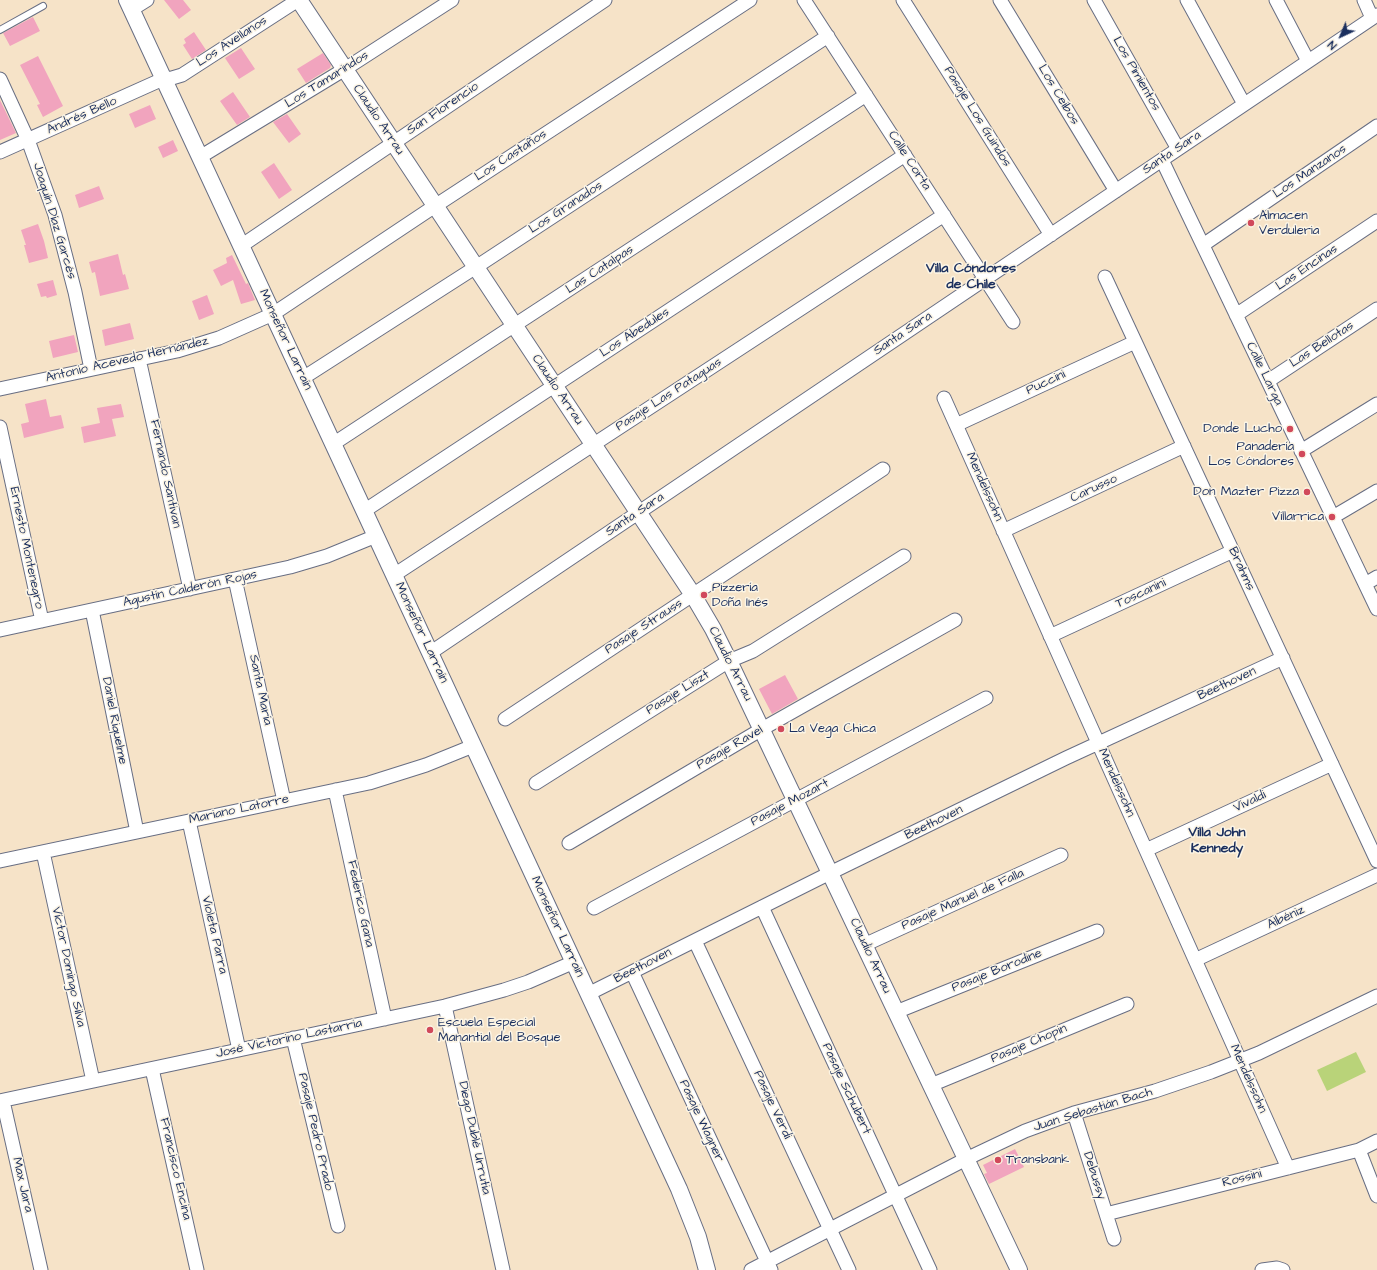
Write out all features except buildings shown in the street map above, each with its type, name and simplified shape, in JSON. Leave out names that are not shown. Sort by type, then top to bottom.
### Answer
[{"type":"street","points":[[129,5],[147,0]]},
{"type":"street","name":"Claudio Arrau","points":[[299,0],[693,595],[729,661],[762,729],[1020,1270]]},
{"type":"street","name":"Los Avellanos","points":[[163,79],[172,78],[182,74],[299,0]]},
{"type":"street","name":"Los Tamarindos","points":[[200,157],[345,69],[452,0]]},
{"type":"street","name":"San Florencio","points":[[241,246],[605,0]]},
{"type":"street","name":"Los Castaños","points":[[273,314],[750,0]]},
{"type":"street","name":"Calle Corta","points":[[804,0],[1014,322]]},
{"type":"street","name":"Pasaje Los Guindos","points":[[903,0],[1050,234]]},
{"type":"street","name":"Los Ceibos","points":[[1000,0],[1116,191]]},
{"type":"street","name":"Los Pimientos","points":[[1094,0],[1178,149]]},
{"type":"street","points":[[1187,0],[1244,104]]},
{"type":"street","points":[[1276,0],[1308,62]]},
{"type":"street","points":[[1364,0],[1375,17]]},
{"type":"street","name":"Monseñor Larraín","points":[[129,5],[684,1201],[698,1237],[707,1270]]},
{"type":"street","name":"Santa Sara","points":[[430,653],[1050,234],[1375,17]]},
{"type":"street","name":"Los Granados","points":[[303,378],[476,267],[828,36]]},
{"type":"street","name":"Joaquín Díaz Garcés","points":[[0,79],[28,140],[47,193],[76,292],[91,369]]},
{"type":"street","name":"Andrés Bello","points":[[0,152],[163,79]]},
{"type":"street","name":"Las Catalpas","points":[[333,444],[866,96]]},
{"type":"street","name":"Los Manzanos","points":[[1203,246],[1377,126]]},
{"type":"street","name":"Los Abedules","points":[[364,510],[905,155]]},
{"type":"street","name":"Calle Larga","points":[[1162,160],[1377,609]]},
{"type":"street","name":"Pasaje Las Pataguas","points":[[394,574],[944,215]]},
{"type":"street","name":"Las Encinas","points":[[1236,315],[1377,221]]},
{"type":"street","name":"Brahms","points":[[1105,277],[1377,861]]},
{"type":"street","name":"Las Bellotas","points":[[1268,381],[1377,309]]},
{"type":"street","name":"Antonio Acevedo Hernández","points":[[0,389],[177,351],[219,338],[273,314]]},
{"type":"street","name":"Puccini","points":[[956,425],[1135,342]]},
{"type":"street","name":"Fernando Santivan","points":[[139,359],[190,589]]},
{"type":"street","name":"Mendelssohn","points":[[944,398],[1288,1168]]},
{"type":"street","points":[[1301,451],[1377,404]]},
{"type":"street","name":"Ernesto Montenegro","points":[[0,427],[42,621]]},
{"type":"street","name":"Carusso","points":[[1003,531],[1184,446]]},
{"type":"street","name":"Pasaje Strauss","points":[[506,719],[884,469]]},
{"type":"street","points":[[1333,517],[1377,491]]},
{"type":"street","name":"Agustín Calderón Rojas","points":[[0,630],[236,579],[315,560],[376,536]]},
{"type":"street","name":"Toscanini","points":[[1050,636],[1233,551]]},
{"type":"street","name":"Pasaje Liszt","points":[[536,783],[729,661],[753,651],[904,556]]},
{"type":"street","points":[[1365,584],[1377,577]]},
{"type":"street","name":"Santa María","points":[[236,579],[284,801]]},
{"type":"street","name":"Daniel Riquelme","points":[[92,610],[137,832]]},
{"type":"street","name":"Pasaje Ravel","points":[[569,843],[762,729],[955,620]]},
{"type":"street","name":"Beethoven","points":[[588,994],[830,873],[1098,743],[1283,658]]},
{"type":"street","name":"Pasaje Mozart","points":[[594,908],[986,698]]},
{"type":"street","name":"Mariano Latorre","points":[[0,861],[335,790],[402,773],[473,746]]},
{"type":"street","name":"Vivaldi","points":[[1146,850],[1332,764]]},
{"type":"street","name":"Federico Gana","points":[[335,790],[384,1018]]},
{"type":"street","name":"Violeta Parra","points":[[188,821],[239,1050]]},
{"type":"street","name":"Víctor Domingo Silva","points":[[43,852],[93,1081]]},
{"type":"street","name":"Pasaje Manuel de Falla","points":[[864,945],[1061,855]]},
{"type":"street","name":"Albéniz","points":[[1195,960],[1377,875]]},
{"type":"street","name":"Pasaje Schubert","points":[[762,907],[930,1270]]},
{"type":"street","name":"Pasaje Borodine","points":[[896,1012],[1097,931]]},
{"type":"street","name":"Pasaje Verdi","points":[[695,940],[849,1270]]},
{"type":"street","name":"José Victorino Lastarria","points":[[1,1101],[444,1006],[528,982],[574,962]]},
{"type":"street","name":"Pasaje Wagner","points":[[632,972],[769,1266]]},
{"type":"street","name":"Juan Sebastián Bach","points":[[751,1270],[769,1266],[830,1229],[1025,1130],[1074,1113],[1175,1085],[1240,1061],[1377,996]]},
{"type":"street","name":"Pasaje Chopin","points":[[931,1085],[1127,1004]]},
{"type":"street","name":"Diego Dublé Urrutia","points":[[444,1006],[502,1270]]},
{"type":"street","name":"Pasaje Pedro Prado","points":[[293,1038],[338,1226]]},
{"type":"street","name":"Francisco Encina","points":[[152,1068],[197,1270]]},
{"type":"street","name":"Max Jara","points":[[1,1101],[41,1270]]},
{"type":"street","name":"Debussy","points":[[1074,1113],[1114,1239]]},
{"type":"street","name":"Rossini","points":[[1106,1214],[1359,1150],[1377,1141]]},
{"type":"street","points":[[1359,1150],[1377,1196]]},
{"type":"street","points":[[1262,1270],[1278,1268],[1283,1270]]},
{"type":"lane","points":[[0,30],[43,6]]},
{"type":"green space","points":[[1356,1052],[1366,1072],[1327,1091],[1317,1070]]},
{"type":"place","name":"Almacen Verduleria","points":[[1251,223]]},
{"type":"place","name":"Donde Lucho","points":[[1290,429]]},
{"type":"place","name":"Panadería Los Cóndores","points":[[1302,454]]},
{"type":"place","name":"Don Mazter Pizza","points":[[1307,492]]},
{"type":"place","name":"Villarrica","points":[[1332,517]]},
{"type":"place","name":"Pizzería Doña Inés","points":[[704,595]]},
{"type":"place","name":"La Vega Chica","points":[[781,729]]},
{"type":"place","name":"Escuela Especial Manantial del Bosque","points":[[430,1030]]},
{"type":"place","name":"Transbank","points":[[998,1160]]},
{"type":"district","name":"Villa Cóndores de Chile","points":[[971,278]]},
{"type":"district","name":"Villa John Kennedy","points":[[1217,842]]}]
